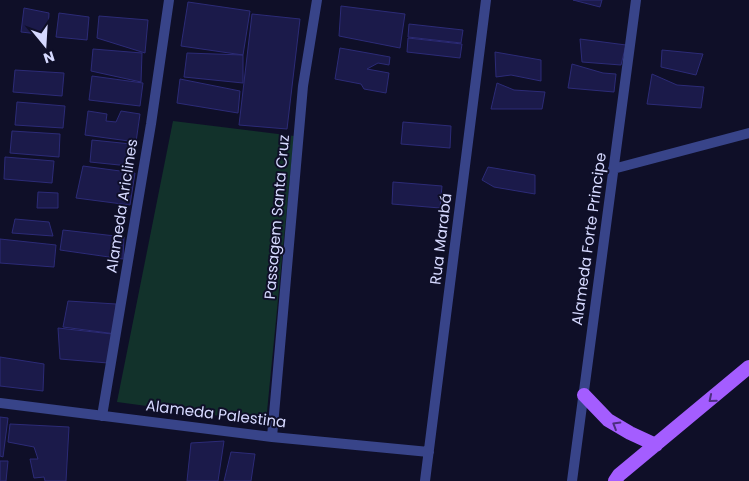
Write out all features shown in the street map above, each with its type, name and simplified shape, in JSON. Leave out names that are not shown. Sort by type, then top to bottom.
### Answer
[{"type":"main road","points":[[615,481],[619,475],[749,367]]},
{"type":"main road","points":[[584,395],[608,420],[630,434],[656,445]]},
{"type":"street","name":"Alameda Ariclines","points":[[102,416],[149,134],[169,0]]},
{"type":"street","name":"Passagem Santa Cruz","points":[[272,437],[303,86],[316,0]]},
{"type":"street","name":"Rua Marabá","points":[[426,481],[486,0]]},
{"type":"street","name":"Alameda Forte Principe","points":[[572,481],[636,0]]},
{"type":"street","points":[[614,169],[749,133]]},
{"type":"street","name":"Alameda Palestina","points":[[0,403],[272,437],[429,452]]},
{"type":"green space","points":[[173,121],[294,136],[266,422],[117,402]]},
{"type":"building","points":[[573,0],[602,0],[600,7]]},
{"type":"building","points":[[188,2],[250,11],[243,55],[181,46]]},
{"type":"building","points":[[341,6],[405,14],[400,48],[339,36]]},
{"type":"building","points":[[24,8],[49,13],[48,35],[21,32]]},
{"type":"building","points":[[59,13],[89,17],[87,40],[56,37]]},
{"type":"building","points":[[252,14],[300,19],[287,129],[239,125]]},
{"type":"building","points":[[99,16],[148,20],[145,53],[97,38]]},
{"type":"building","points":[[409,24],[463,30],[461,43],[408,37]]},
{"type":"building","points":[[408,38],[462,44],[460,58],[407,52]]},
{"type":"building","points":[[580,39],[626,45],[621,65],[582,62]]},
{"type":"building","points":[[340,48],[390,57],[389,65],[378,63],[367,69],[389,73],[386,93],[364,89],[361,84],[335,79]]},
{"type":"building","points":[[93,49],[142,53],[141,82],[91,71]]},
{"type":"building","points":[[662,50],[703,54],[696,75],[661,67]]},
{"type":"building","points":[[495,52],[541,60],[541,81],[511,75],[496,77]]},
{"type":"building","points":[[187,53],[243,55],[243,83],[184,77]]},
{"type":"building","points":[[572,64],[603,73],[616,74],[614,92],[568,88]]},
{"type":"building","points":[[15,70],[64,73],[62,96],[13,92]]},
{"type":"building","points":[[652,74],[677,85],[704,87],[701,108],[647,104]]},
{"type":"building","points":[[92,76],[143,83],[140,106],[89,100]]},
{"type":"building","points":[[180,79],[240,91],[238,113],[177,103]]},
{"type":"building","points":[[497,83],[514,90],[545,92],[542,109],[491,109]]},
{"type":"building","points":[[17,102],[65,106],[63,128],[15,125]]},
{"type":"building","points":[[88,111],[107,114],[106,121],[116,122],[121,111],[140,114],[136,142],[85,135]]},
{"type":"building","points":[[403,122],[451,126],[450,148],[401,144]]},
{"type":"building","points":[[12,131],[60,134],[59,157],[10,153]]},
{"type":"building","points":[[92,140],[131,144],[129,166],[90,162]]},
{"type":"building","points":[[5,157],[54,161],[52,183],[4,179]]},
{"type":"building","points":[[83,166],[135,173],[130,205],[76,198]]},
{"type":"building","points":[[488,167],[535,175],[535,194],[494,187],[482,180]]},
{"type":"building","points":[[393,182],[442,186],[440,208],[392,204]]},
{"type":"building","points":[[38,192],[58,193],[58,208],[37,208]]},
{"type":"building","points":[[15,219],[49,222],[53,236],[12,233]]},
{"type":"building","points":[[63,230],[124,237],[123,259],[60,250]]},
{"type":"building","points":[[0,239],[56,245],[54,267],[0,263]]},
{"type":"building","points":[[68,301],[116,304],[116,334],[63,327]]},
{"type":"building","points":[[58,328],[112,334],[108,363],[60,359]]},
{"type":"building","points":[[0,357],[44,364],[43,391],[0,386]]},
{"type":"building","points":[[0,417],[8,418],[3,457],[0,456]]},
{"type":"building","points":[[10,424],[69,427],[66,481],[45,481],[44,477],[34,478],[30,459],[38,459],[34,447],[8,442]]},
{"type":"building","points":[[224,441],[218,481],[187,481],[191,443]]},
{"type":"building","points":[[231,452],[255,454],[251,481],[224,481]]},
{"type":"building","points":[[0,461],[8,461],[6,481],[0,481]]}]
